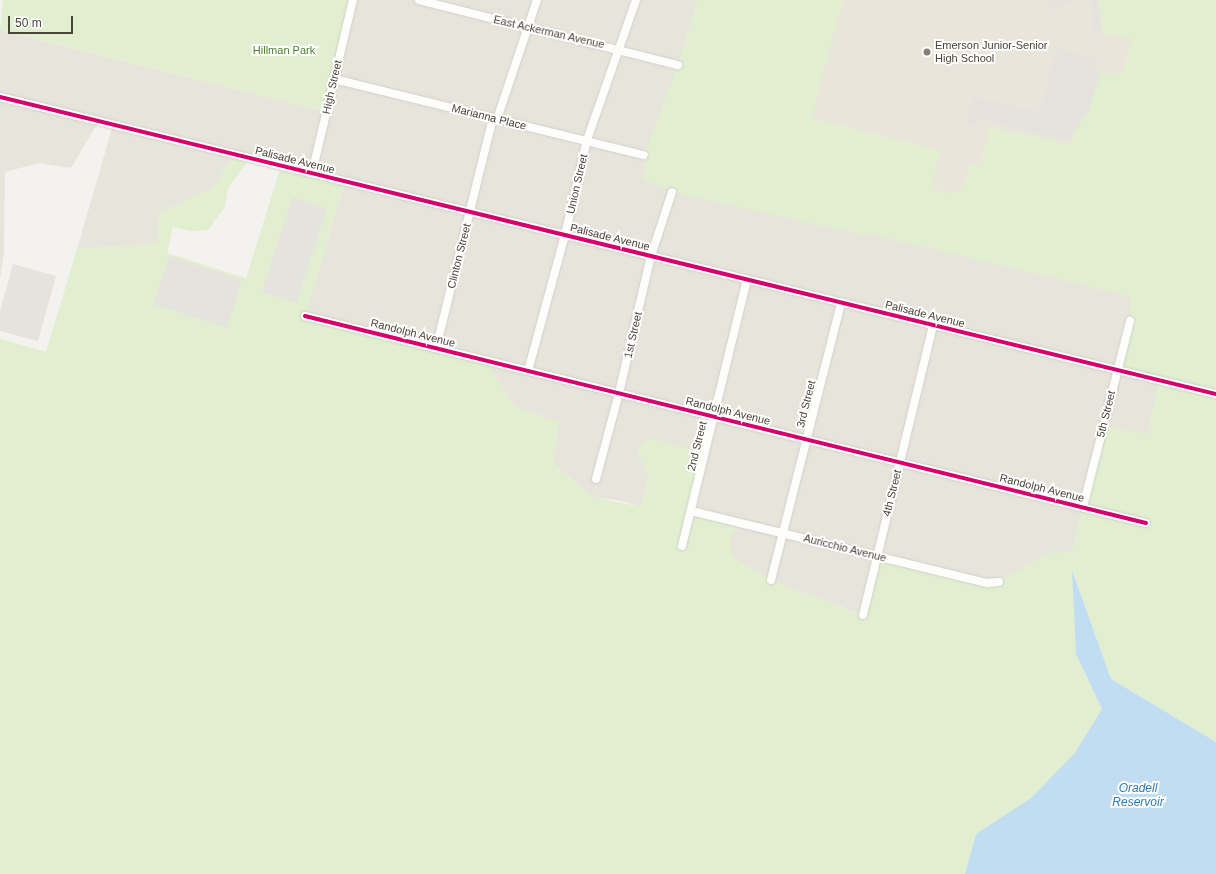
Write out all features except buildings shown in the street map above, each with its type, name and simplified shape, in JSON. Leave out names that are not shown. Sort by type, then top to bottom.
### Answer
[{"type":"street","name":"High Street","points":[[312,173],[353,0]]},
{"type":"street","name":"East Ackerman Avenue","points":[[419,0],[619,49],[678,66]]},
{"type":"street","name":"Clinton Street","points":[[436,348],[495,118],[537,0]]},
{"type":"street","name":"Union Street","points":[[528,371],[565,235],[587,140],[636,0]]},
{"type":"street","name":"Marianna Place","points":[[334,79],[644,155]]},
{"type":"street","name":"Palisade Avenue","points":[[0,98],[1216,394]]},
{"type":"street","name":"1st Street","points":[[596,479],[619,393],[651,256],[672,192]]},
{"type":"street","name":"2nd Street","points":[[682,546],[747,280]]},
{"type":"street","name":"3rd Street","points":[[771,580],[840,303]]},
{"type":"street","name":"Randolph Avenue","points":[[306,316],[1146,523]]},
{"type":"street","name":"5th Street","points":[[1083,507],[1130,321]]},
{"type":"street","name":"4th Street","points":[[863,615],[933,326]]},
{"type":"street","name":"Auricchio Avenue","points":[[691,511],[783,532],[987,583],[998,582]]},
{"type":"shaded area","points":[[354,0],[698,0],[678,65],[672,192],[871,234],[1130,296],[1130,321],[1159,380],[1148,435],[1104,426],[1072,553],[1048,553],[999,582],[863,615],[771,580],[731,557],[731,533],[747,525],[691,511],[637,449],[649,477],[641,507],[621,501],[592,497],[553,463],[559,422],[515,407],[484,360],[305,316],[345,182],[232,154],[215,186],[189,199],[158,243],[77,249],[113,125],[99,121],[71,168],[39,163],[5,172],[4,253],[0,279],[0,30],[326,112]]},
{"type":"shaded area","points":[[698,0],[1157,0],[1130,296],[871,234],[672,192],[644,180]]},
{"type":"shaded area","points":[[1048,0],[1076,0],[1053,11]]},
{"type":"shaded area","points":[[1090,0],[1096,0],[1098,5],[1101,35],[1094,36]]},
{"type":"shaded area","points":[[1056,48],[1098,58],[1095,71],[1100,72],[1089,111],[1067,141],[977,118],[975,127],[965,124],[973,96],[1039,112]]},
{"type":"shaded area","points":[[292,197],[327,209],[296,303],[262,292]]},
{"type":"shaded area","points":[[169,256],[242,280],[227,328],[153,304]]},
{"type":"shaded area","points":[[13,264],[56,276],[38,341],[0,331],[0,311]]},
{"type":"green space","name":"Hillman Park","points":[[3,0],[353,0],[326,112],[0,30]]},
{"type":"green space","points":[[698,0],[843,0],[811,118],[940,150],[932,188],[952,194],[965,184],[969,165],[980,165],[989,127],[1070,143],[1090,104],[1101,72],[1122,74],[1132,39],[1103,33],[1098,0],[1216,0],[1216,742],[1111,679],[1073,572],[1076,654],[1102,709],[1074,754],[1031,798],[976,834],[965,874],[0,874],[0,339],[46,352],[77,249],[158,243],[158,213],[215,186],[232,154],[250,158],[228,188],[225,207],[208,230],[190,231],[173,227],[167,253],[246,278],[281,166],[345,181],[306,316],[484,360],[515,407],[559,422],[553,463],[592,497],[641,507],[649,477],[637,449],[650,438],[705,453],[691,511],[748,524],[731,533],[731,557],[771,580],[862,615],[877,556],[998,582],[1048,553],[1072,552],[1104,425],[1148,434],[1159,380],[1117,370],[1130,321],[1130,296],[867,233],[867,236],[672,192],[644,180],[644,155],[678,65]]},
{"type":"water","name":"Oradell Reservoir","points":[[1072,570],[1111,679],[1216,742],[1216,874],[965,874],[976,834],[1031,798],[1074,754],[1102,709],[1076,654]]},
{"type":"cycle path","points":[[0,97],[1216,394]]},
{"type":"cycle path","points":[[305,316],[1146,523]]},
{"type":"place","name":"Emerson Junior-Senior High School","points":[[927,52]]}]
